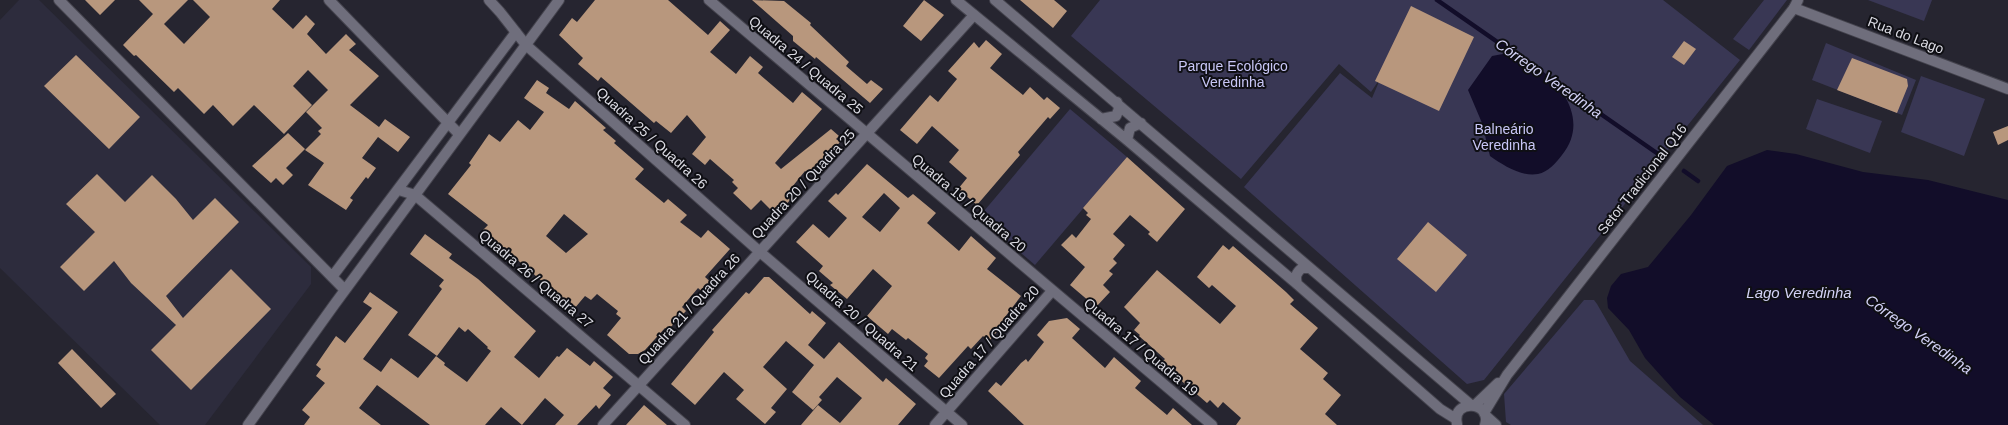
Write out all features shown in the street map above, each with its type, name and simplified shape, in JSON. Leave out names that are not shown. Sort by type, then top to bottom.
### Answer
[{"type":"street","points":[[59,0],[345,290]]},
{"type":"street","points":[[329,0],[460,134]]},
{"type":"street","name":"Quadra 25 / Quadra 26","points":[[489,0],[526,45],[760,252]]},
{"type":"street","points":[[248,425],[345,290],[559,0]]},
{"type":"street","name":"Quadra 24 / Quadra 25","points":[[709,0],[867,136]]},
{"type":"street","points":[[956,0],[1127,140],[1297,284],[1456,423]]},
{"type":"street","points":[[995,0],[1117,102],[1309,268],[1473,405],[1485,418],[1496,425]]},
{"type":"street","name":"Rua do Lago","points":[[1796,4],[2008,89]]},
{"type":"street","name":"Setor Tradicional Q16","points":[[1456,423],[1459,412],[1464,407],[1473,405],[1507,375],[1796,4]]},
{"type":"street","name":"Quadra 20 / Quadra 25","points":[[760,252],[867,136],[974,16]]},
{"type":"street","points":[[332,277],[399,190],[447,122],[516,32]]},
{"type":"street","points":[[1101,119],[1116,116],[1118,109],[1117,102]]},
{"type":"street","points":[[1127,140],[1130,128],[1141,123]]},
{"type":"street","name":"Quadra 19 / Quadra 20","points":[[867,136],[1052,291]]},
{"type":"street","points":[[399,190],[415,195]]},
{"type":"street","name":"Quadra 26 / Quadra 27","points":[[415,195],[685,425]]},
{"type":"street","name":"Quadra 21 / Quadra 26","points":[[603,425],[760,252]]},
{"type":"street","name":"Quadra 20 / Quadra 21","points":[[760,252],[962,425]]},
{"type":"street","points":[[1297,284],[1295,278],[1297,272],[1302,268],[1309,268]]},
{"type":"street","name":"Quadra 17 / Quadra 20","points":[[935,425],[1052,291]]},
{"type":"street","name":"Quadra 17 / Quadra 19","points":[[1052,291],[1212,425]]},
{"type":"street","name":"Setor Tradicional Q16","points":[[1485,418],[1507,375]]},
{"type":"shaded area","points":[[19,0],[39,0],[311,267],[311,284],[205,425],[160,425],[0,268],[0,20]]},
{"type":"green space","name":"Balneário Veredinha","points":[[1100,0],[1663,0],[1740,60],[1484,380],[1467,384],[1244,187],[1340,73],[1372,98],[1381,77],[1371,92],[1339,64],[1241,179],[1071,36]]},
{"type":"green space","points":[[1764,0],[1787,0],[1749,50],[1733,39]]},
{"type":"green space","points":[[1868,0],[1932,0],[1924,21]]},
{"type":"green space","points":[[1826,43],[1916,80],[1902,115],[1812,80]]},
{"type":"green space","points":[[1921,76],[1985,99],[1964,156],[1901,132]]},
{"type":"green space","points":[[1817,99],[1882,121],[1870,153],[1806,129]]},
{"type":"green space","points":[[1070,109],[1127,157],[1035,265],[979,217]]},
{"type":"green space","points":[[1584,300],[1594,300],[1630,361],[1703,425],[1511,425],[1506,422],[1504,394]]},
{"type":"water","points":[[1508,53],[1525,57],[1550,77],[1565,97],[1573,120],[1573,131],[1569,143],[1562,155],[1548,169],[1538,174],[1525,174],[1519,172],[1490,156],[1482,123],[1468,90],[1492,56]]},
{"type":"water","name":"Lago Veredinha","points":[[1767,150],[1796,154],[1863,172],[1928,180],[2008,200],[2008,425],[1714,425],[1680,397],[1645,358],[1629,330],[1608,308],[1607,298],[1611,286],[1621,274],[1648,267],[1691,215],[1727,166]]},
{"type":"building","points":[[85,0],[115,0],[100,15]]},
{"type":"building","points":[[139,0],[188,0],[164,24],[184,44],[210,17],[193,0],[280,0],[272,9],[293,29],[306,15],[315,24],[307,34],[326,54],[346,34],[356,44],[349,50],[379,76],[350,105],[379,127],[385,119],[410,137],[398,152],[378,137],[362,158],[376,168],[368,179],[366,177],[350,198],[353,200],[346,210],[308,185],[324,163],[305,150],[321,134],[318,131],[322,128],[306,112],[328,90],[308,70],[293,86],[312,105],[284,134],[254,105],[233,126],[213,105],[204,114],[178,88],[174,92],[136,55],[134,56],[123,45],[153,14]]},
{"type":"building","points":[[595,0],[668,0],[708,35],[720,21],[730,30],[710,52],[736,74],[750,56],[763,67],[758,73],[793,103],[802,92],[822,109],[775,163],[781,169],[831,129],[839,136],[836,139],[840,142],[822,163],[820,161],[809,174],[805,171],[788,192],[793,197],[776,215],[761,200],[751,210],[733,193],[738,188],[732,182],[734,180],[710,159],[705,165],[692,154],[706,137],[687,115],[671,133],[656,121],[654,123],[601,77],[598,81],[578,64],[583,58],[559,35],[572,18],[577,22]]},
{"type":"building","points":[[752,0],[784,1],[811,23],[810,25],[849,62],[846,66],[867,84],[871,80],[883,89],[870,103],[816,57],[815,59],[793,41],[793,36]]},
{"type":"building","points":[[924,0],[944,15],[921,41],[903,26]]},
{"type":"building","points":[[1020,0],[1054,0],[1067,11],[1053,28]]},
{"type":"building","points":[[1411,6],[1474,37],[1439,111],[1375,81]]},
{"type":"building","points":[[986,40],[1002,54],[990,68],[1023,95],[1030,87],[1044,100],[1047,97],[1060,108],[1050,119],[1048,117],[1018,152],[1020,155],[977,205],[958,189],[967,178],[949,162],[959,150],[932,126],[917,144],[900,130],[930,95],[938,102],[957,79],[948,71],[974,42],[979,48]]},
{"type":"building","points":[[1684,41],[1696,49],[1684,65],[1672,57]]},
{"type":"building","points":[[76,55],[140,117],[109,149],[44,86]]},
{"type":"building","points":[[1852,58],[1907,79],[1908,86],[1897,113],[1837,90]]},
{"type":"building","points":[[537,80],[549,88],[546,93],[569,109],[575,101],[606,128],[603,130],[616,141],[614,143],[644,169],[635,179],[664,203],[668,199],[687,215],[680,222],[701,238],[708,230],[730,249],[705,277],[715,286],[706,295],[698,288],[682,307],[686,311],[668,330],[665,328],[645,350],[638,354],[629,354],[607,335],[621,318],[616,314],[618,311],[597,294],[591,300],[585,296],[574,309],[483,230],[488,225],[448,194],[471,165],[469,163],[489,134],[500,142],[518,120],[530,130],[544,112],[524,98]],"holes":[[[564,214],[588,234],[566,253],[546,236]]]},
{"type":"building","points":[[2008,126],[2008,140],[1998,145],[1993,132]]},
{"type":"building","points":[[288,133],[305,149],[286,168],[293,175],[283,185],[276,178],[271,183],[252,166]]},
{"type":"building","points":[[1127,157],[1185,209],[1157,242],[1148,234],[1150,232],[1130,215],[1113,234],[1125,245],[1113,259],[1117,263],[1109,271],[1113,274],[1103,285],[1110,292],[1096,307],[1070,285],[1085,267],[1061,245],[1072,234],[1076,238],[1091,219],[1086,215],[1088,213],[1083,208]]},
{"type":"building","points":[[867,164],[908,198],[913,194],[936,213],[927,223],[959,251],[971,236],[996,258],[987,269],[1021,296],[1005,317],[1008,319],[989,341],[983,336],[971,349],[968,346],[939,378],[924,366],[928,361],[925,358],[928,354],[908,338],[906,340],[892,329],[888,334],[867,316],[892,286],[873,269],[847,299],[830,285],[833,283],[819,271],[823,266],[796,242],[813,224],[829,238],[847,218],[828,201],[836,193],[838,195]],"holes":[[[884,193],[900,208],[880,232],[862,217]]]},
{"type":"building","points":[[97,174],[125,202],[152,175],[176,199],[193,220],[215,198],[239,222],[166,296],[183,318],[231,269],[271,309],[191,390],[151,350],[176,325],[131,283],[114,261],[84,291],[60,267],[95,232],[66,204]]},
{"type":"building","points":[[1428,222],[1467,255],[1436,292],[1397,259]]},
{"type":"building","points":[[425,234],[452,254],[449,258],[478,279],[536,331],[514,357],[539,378],[557,356],[559,357],[567,348],[590,366],[594,361],[613,377],[603,388],[611,395],[599,409],[596,405],[577,425],[555,425],[564,415],[545,398],[522,425],[501,407],[485,425],[430,425],[377,385],[359,408],[381,425],[304,425],[310,417],[302,410],[325,383],[316,376],[321,369],[316,365],[336,336],[345,343],[372,308],[363,302],[370,292],[398,312],[363,359],[381,372],[391,358],[418,378],[436,356],[445,363],[444,365],[467,382],[491,351],[468,329],[465,332],[459,327],[437,356],[408,335],[442,289],[439,286],[444,280],[410,254]]},
{"type":"building","points":[[1223,245],[1229,250],[1233,246],[1286,292],[1294,300],[1290,304],[1318,328],[1300,349],[1328,373],[1323,379],[1341,395],[1325,414],[1337,425],[1236,425],[1241,418],[1223,402],[1218,408],[1210,400],[1207,403],[1161,363],[1165,359],[1134,330],[1140,323],[1124,307],[1157,270],[1220,324],[1236,306],[1212,285],[1209,288],[1197,277]]},
{"type":"building","points":[[764,277],[769,277],[810,314],[812,311],[826,323],[808,345],[824,359],[839,342],[883,382],[886,378],[916,404],[898,425],[801,425],[818,405],[840,423],[862,398],[837,377],[819,397],[822,400],[813,410],[792,392],[814,365],[786,341],[763,367],[787,389],[771,408],[776,412],[765,424],[736,399],[744,390],[724,372],[695,405],[671,384],[714,332],[712,330],[746,292],[749,294]]},
{"type":"building","points":[[1067,318],[1080,329],[1072,338],[1105,368],[1114,357],[1141,381],[1135,388],[1167,415],[1173,408],[1192,425],[1024,425],[988,391],[996,382],[1001,386],[1026,359],[1028,362],[1044,342],[1037,335],[1049,321]]},
{"type":"building","points":[[72,349],[116,394],[101,408],[58,363]]},
{"type":"building","points":[[644,405],[667,425],[626,425]]},
{"type":"waterway","name":"Córrego Veredinha","points":[[1437,0],[1519,57]]},
{"type":"waterway","name":"Córrego Veredinha","points":[[1552,80],[1661,156]]},
{"type":"waterway","name":"Córrego Veredinha","points":[[1684,171],[1698,181]]},
{"type":"park label","name":"Parque Ecológico Veredinha","points":[[1233,74]]}]
